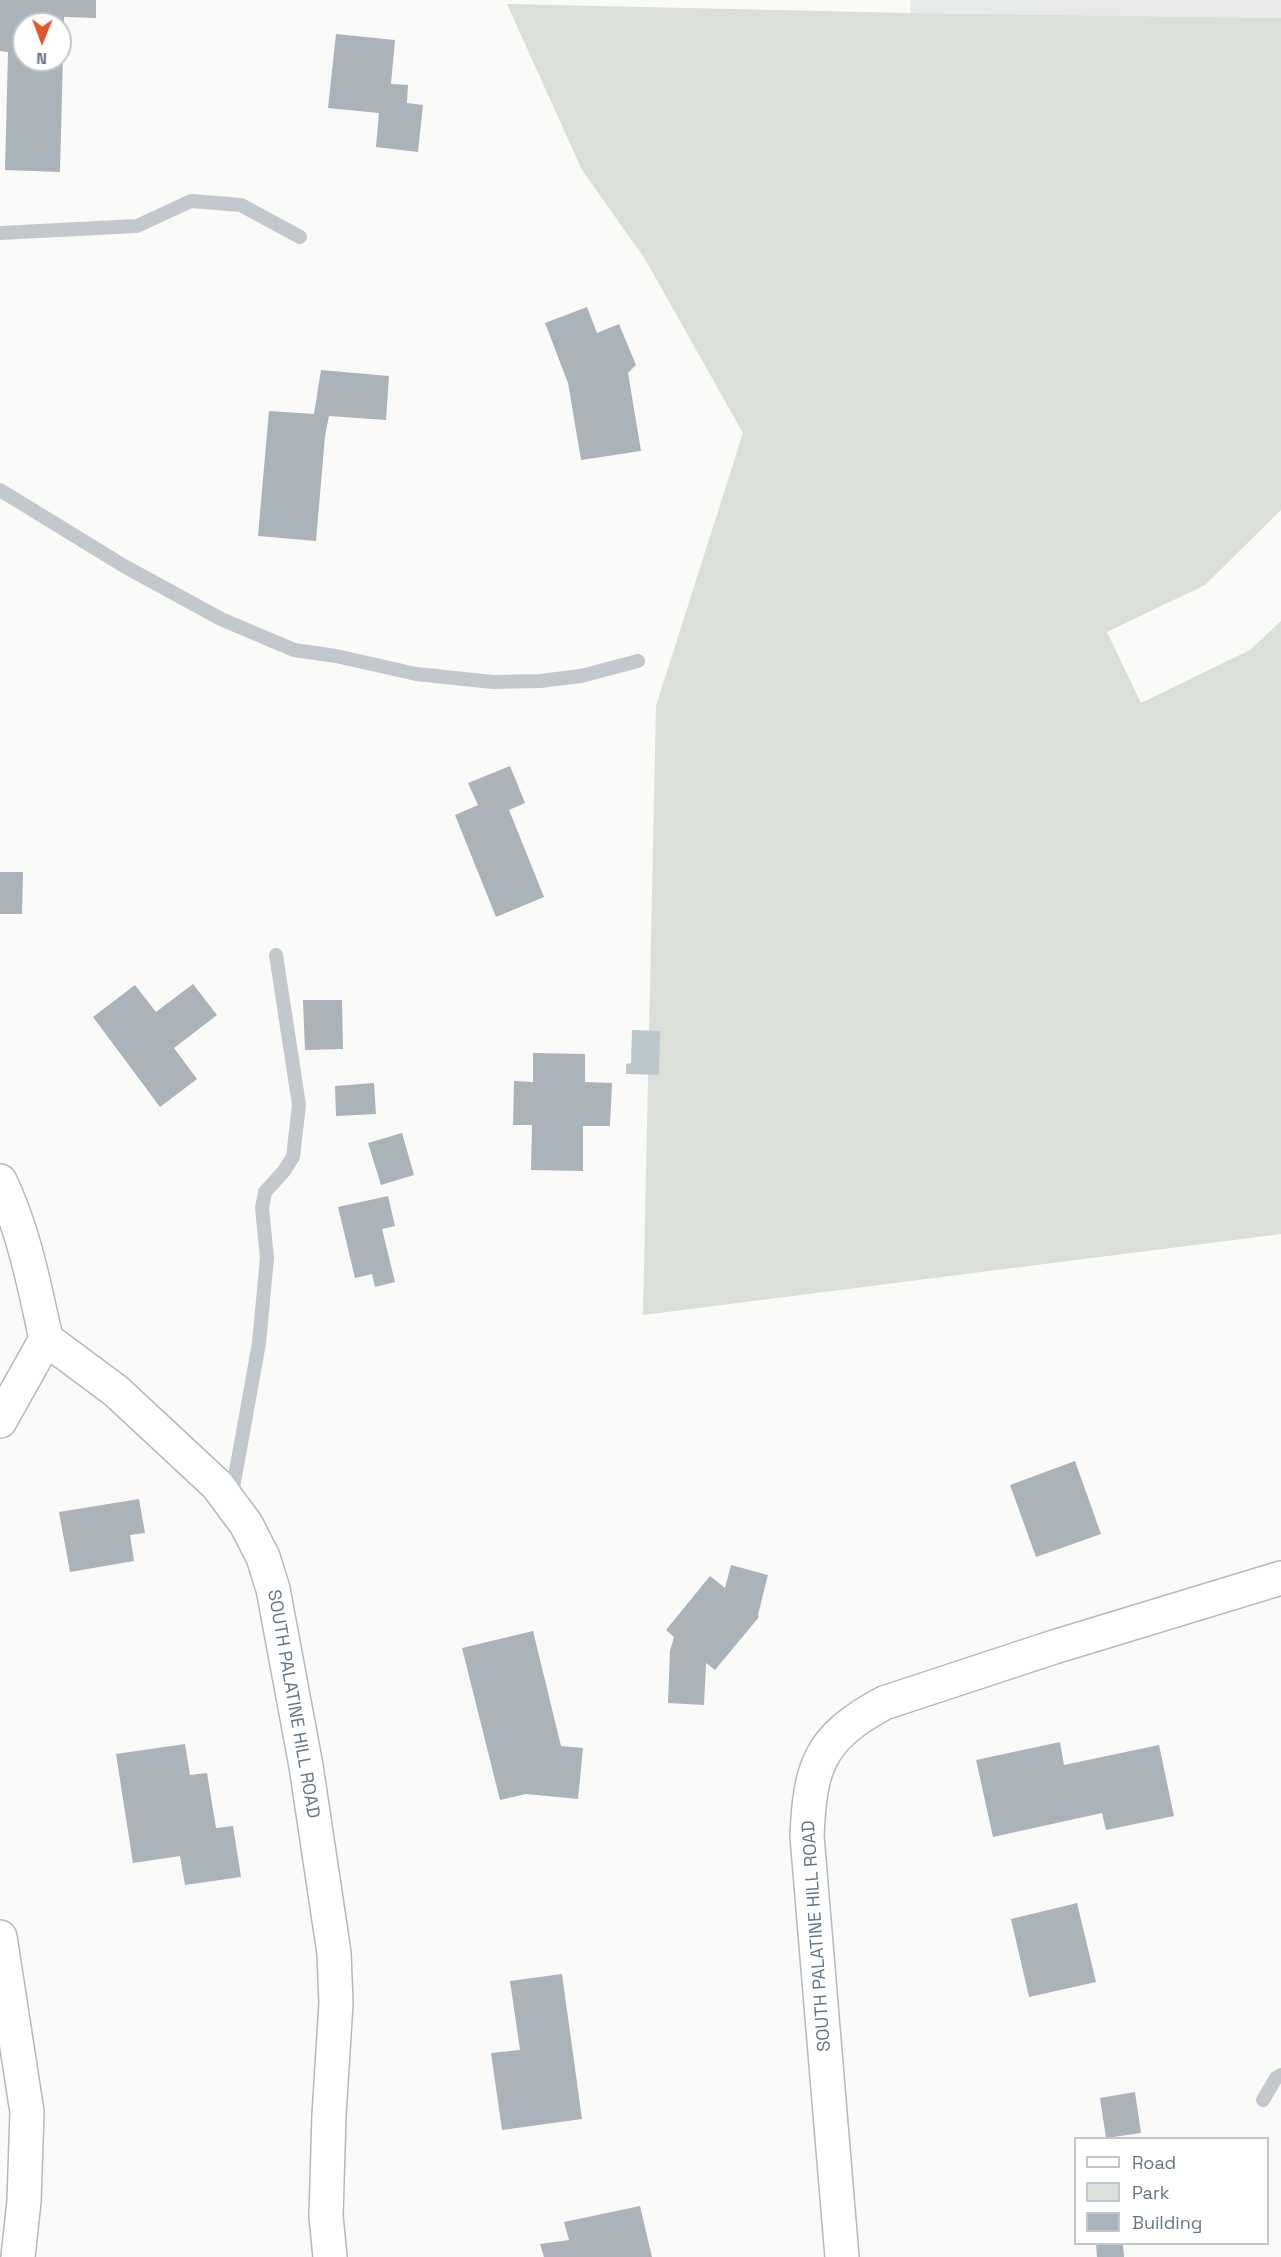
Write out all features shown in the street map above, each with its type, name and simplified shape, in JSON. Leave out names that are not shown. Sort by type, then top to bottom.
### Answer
[{"type":"street","points":[[0,1181],[15,1211],[26,1247],[46,1339],[0,1421]]},
{"type":"street","name":"SOUTH PALATINE HILL ROAD","points":[[46,1339],[116,1391],[192,1461],[230,1501],[246,1524],[263,1557],[273,1589],[306,1766],[334,1953],[336,2003],[326,2216],[330,2257]]},
{"type":"street","name":"SOUTH PALATINE HILL ROAD","points":[[842,2257],[807,1836],[810,1789],[816,1766],[827,1747],[858,1717],[884,1704],[1054,1647],[1281,1578]]},
{"type":"street","points":[[0,1937],[27,2112],[24,2201],[18,2257]]},
{"type":"lane","points":[[0,233],[137,226],[190,201],[241,205],[300,237]]},
{"type":"lane","points":[[0,490],[124,566],[220,619],[294,650],[336,656],[416,674],[493,682],[540,681],[581,676],[638,661]]},
{"type":"lane","points":[[230,1501],[259,1343],[267,1258],[262,1208],[265,1192],[293,1157],[300,1105],[276,955]]},
{"type":"lane","points":[[1263,2100],[1276,2078],[1281,2075]]},
{"type":"shaded area","points":[[911,0],[1281,0],[1281,18],[910,13]]},
{"type":"shaded area","points":[[632,1030],[660,1031],[659,1075],[626,1074],[626,1064],[631,1063]]},
{"type":"green space","points":[[507,4],[1281,18],[1281,510],[1205,585],[1107,632],[1141,703],[1250,650],[1281,621],[1281,1234],[643,1315],[656,706],[743,433],[645,259],[582,170]]},
{"type":"building","points":[[0,0],[96,0],[96,18],[72,17],[72,12],[12,12],[12,72],[63,72],[60,172],[5,170],[8,52],[0,51]]},
{"type":"building","points":[[336,34],[395,40],[391,84],[408,85],[407,103],[423,105],[418,152],[376,147],[379,113],[328,108]]},
{"type":"building","points":[[587,307],[597,333],[619,324],[636,365],[628,373],[641,451],[581,460],[568,383],[545,323]]},
{"type":"building","points":[[321,370],[389,376],[386,420],[329,416],[325,436],[316,541],[258,536],[269,411],[314,414]]},
{"type":"building","points":[[510,766],[525,803],[509,810],[544,897],[496,917],[455,815],[478,805],[468,783]]},
{"type":"building","points":[[0,872],[23,872],[22,914],[0,914]]},
{"type":"building","points":[[193,984],[217,1015],[174,1048],[197,1079],[160,1107],[93,1017],[135,985],[156,1012]]},
{"type":"building","points":[[303,1000],[342,1000],[343,1049],[305,1050]]},
{"type":"building","points":[[533,1053],[585,1054],[585,1082],[612,1083],[610,1126],[583,1126],[583,1171],[531,1170],[532,1125],[513,1125],[514,1081],[533,1082]]},
{"type":"building","points":[[374,1083],[376,1114],[336,1116],[335,1086]]},
{"type":"building","points":[[402,1133],[414,1175],[381,1185],[368,1143]]},
{"type":"building","points":[[388,1196],[395,1226],[382,1229],[395,1282],[375,1287],[372,1274],[355,1278],[338,1207]]},
{"type":"building","points":[[1075,1461],[1101,1534],[1036,1557],[1010,1485]]},
{"type":"building","points":[[139,1499],[145,1533],[130,1535],[134,1561],[70,1572],[59,1512]]},
{"type":"building","points":[[731,1565],[768,1575],[759,1617],[715,1670],[706,1663],[704,1705],[668,1703],[670,1651],[674,1637],[666,1630],[710,1576],[725,1588]]},
{"type":"building","points":[[533,1631],[561,1746],[583,1748],[578,1799],[526,1794],[500,1800],[462,1648]]},
{"type":"building","points":[[1060,1742],[1064,1765],[1159,1745],[1174,1816],[1106,1830],[1102,1813],[993,1837],[976,1760]]},
{"type":"building","points":[[185,1744],[190,1775],[207,1773],[216,1828],[233,1826],[241,1877],[185,1885],[180,1856],[133,1863],[116,1754]]},
{"type":"building","points":[[1077,1903],[1096,1982],[1029,1997],[1011,1919]]},
{"type":"building","points":[[562,1974],[582,2119],[502,2130],[491,2053],[520,2050],[510,1981]]},
{"type":"building","points":[[1135,2092],[1141,2133],[1106,2137],[1100,2098]]},
{"type":"building","points":[[640,2206],[652,2257],[544,2257],[540,2244],[569,2240],[564,2222]]},
{"type":"building","points":[[1096,2245],[1123,2245],[1124,2257],[1097,2257]]}]
